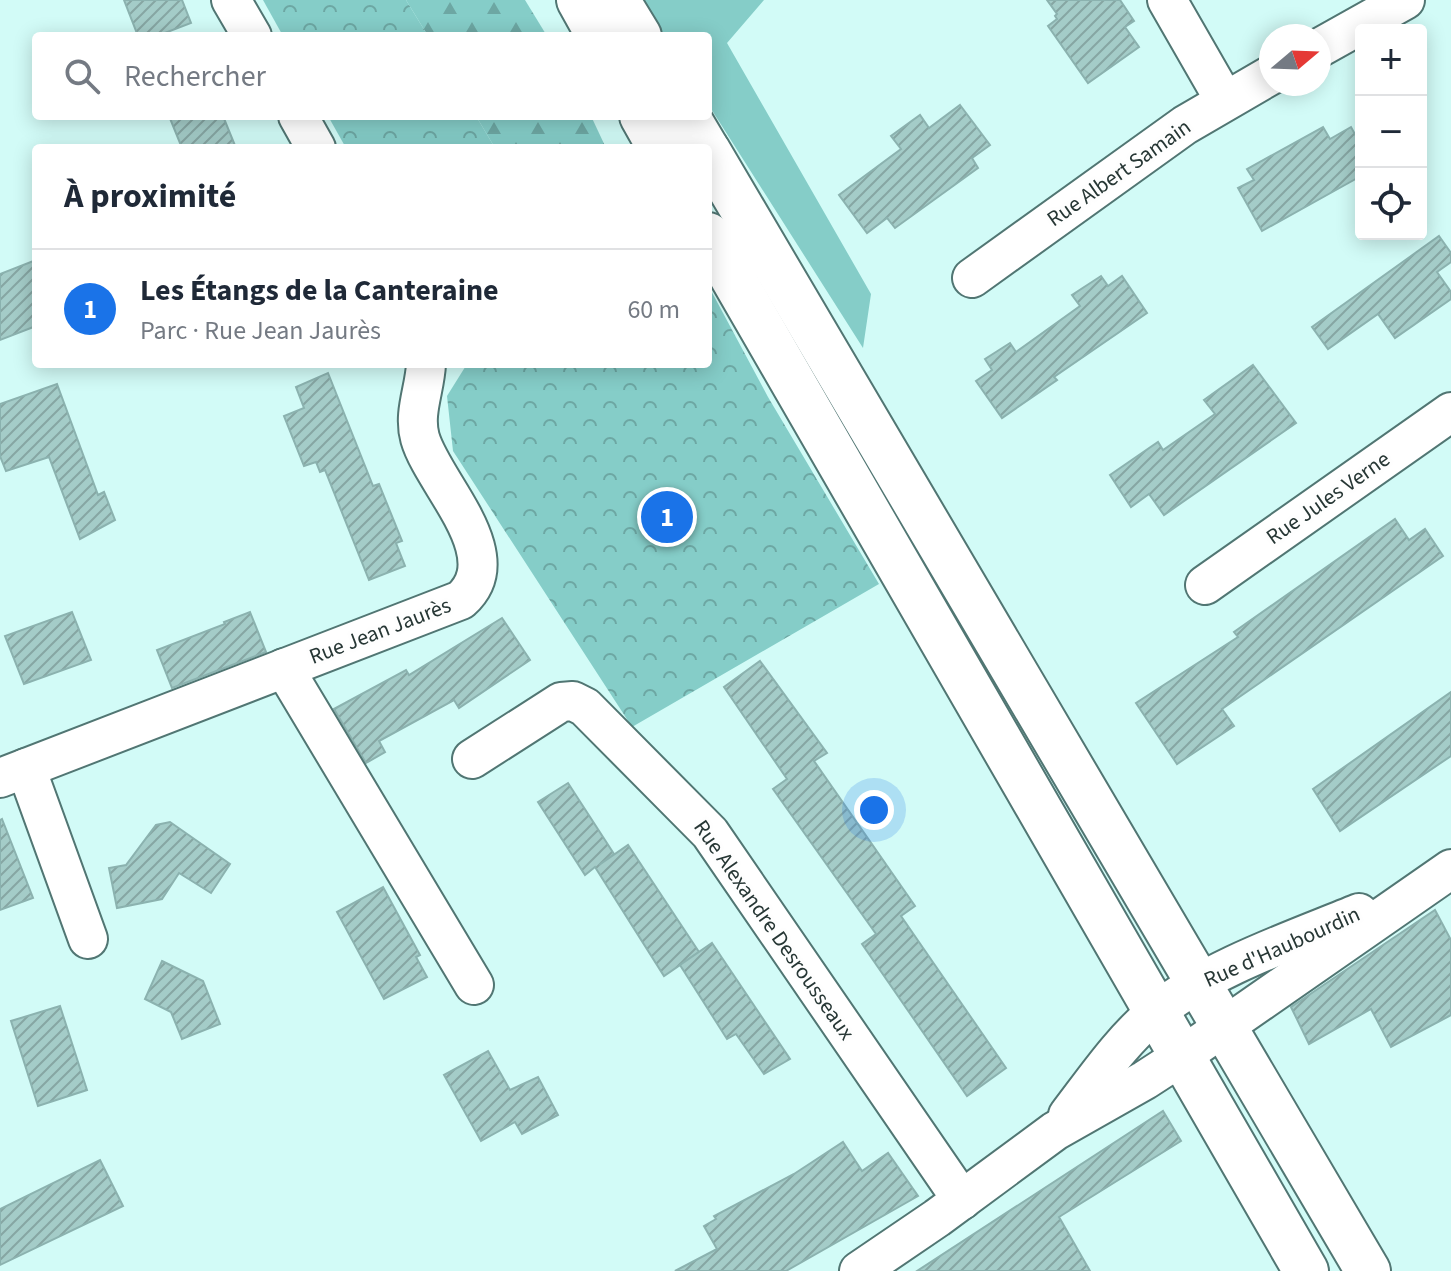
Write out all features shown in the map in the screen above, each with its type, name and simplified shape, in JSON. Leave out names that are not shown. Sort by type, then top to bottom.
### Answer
[{"type":"main road","points":[[579,0],[597,32]]},
{"type":"main road","points":[[617,0],[637,32]]},
{"type":"main road","points":[[644,120],[658,144]]},
{"type":"main road","points":[[689,120],[704,144]]},
{"type":"main road","points":[[712,158],[1368,1271]]},
{"type":"main road","points":[[712,242],[1306,1271]]},
{"type":"street","points":[[231,0],[250,32]]},
{"type":"street","points":[[1167,0],[1225,101]]},
{"type":"street","points":[[1331,41],[1405,0]]},
{"type":"street","name":"Rue Albert Samain","points":[[972,278],[1125,167],[1259,82]]},
{"type":"street","points":[[300,120],[314,144]]},
{"type":"street","name":"Rue Jean Jaurès","points":[[9,768],[284,668],[461,600],[470,592],[478,567],[473,538],[428,457],[418,426],[425,368]]},
{"type":"street","name":"Rue Jules Verne","points":[[1205,585],[1451,412]]},
{"type":"street","name":"Rue Jean Jaurès","points":[[284,668],[474,985]]},
{"type":"street","name":"Rue Alexandre Desrousseaux","points":[[472,759],[561,702],[573,701],[585,707],[710,833],[962,1200]]},
{"type":"street","points":[[9,768],[88,939]]},
{"type":"street","name":"Rue d'Haubourdin","points":[[1055,1131],[1124,1044],[1157,1011],[1198,985],[1264,952],[1438,877]]},
{"type":"street","name":"Rue d'Haubourdin","points":[[859,1271],[1055,1131],[1182,1056],[1438,877]]},
{"type":"green space","points":[[263,0],[406,0],[426,32],[281,32]]},
{"type":"green space","points":[[406,0],[525,0],[545,32],[426,32]]},
{"type":"green space","points":[[642,0],[764,0],[727,43],[871,294],[863,348],[712,110],[712,32],[662,32]]},
{"type":"green space","points":[[330,120],[478,120],[493,144],[344,144]]},
{"type":"green space","points":[[478,120],[593,120],[604,144],[493,144]]},
{"type":"green space","points":[[712,292],[768,397],[879,584],[632,727],[453,451],[447,396],[464,368],[712,368]]},
{"type":"building","points":[[124,0],[182,0],[191,23],[167,32],[136,32]]},
{"type":"building","points":[[1047,0],[1120,0],[1134,21],[1125,27],[1139,47],[1088,83],[1048,26],[1057,19],[1057,14]]},
{"type":"building","points":[[960,105],[990,145],[972,158],[978,168],[895,228],[887,218],[867,233],[839,195],[901,149],[891,136],[920,115],[929,128]]},
{"type":"building","points":[[171,120],[225,120],[234,144],[180,144]]},
{"type":"building","points":[[1323,127],[1330,139],[1351,127],[1355,134],[1355,179],[1262,231],[1238,188],[1254,180],[1247,169]]},
{"type":"building","points":[[1439,236],[1451,253],[1451,262],[1437,272],[1451,292],[1451,299],[1395,338],[1378,314],[1328,349],[1312,327]]},
{"type":"building","points":[[32,262],[32,328],[0,340],[0,274]]},
{"type":"building","points":[[1101,276],[1108,286],[1122,276],[1147,313],[1054,377],[1057,380],[1002,418],[976,381],[992,370],[985,359],[1010,343],[1016,352],[1080,306],[1072,295]]},
{"type":"building","points":[[1253,365],[1296,423],[1164,515],[1149,494],[1131,507],[1110,475],[1158,442],[1163,450],[1215,414],[1204,400]]},
{"type":"building","points":[[328,373],[373,486],[379,484],[402,541],[396,543],[405,566],[369,580],[325,470],[320,472],[316,462],[304,466],[284,416],[304,408],[296,387]]},
{"type":"building","points":[[57,384],[98,495],[104,492],[115,520],[80,539],[49,457],[6,471],[0,456],[0,404]]},
{"type":"building","points":[[1395,519],[1409,540],[1425,529],[1443,556],[1222,709],[1234,726],[1177,764],[1136,703],[1238,637],[1234,632]]},
{"type":"building","points":[[72,612],[91,660],[24,684],[5,636]]},
{"type":"building","points":[[250,612],[266,652],[172,688],[157,650]]},
{"type":"building","points":[[502,618],[530,660],[459,708],[454,700],[379,741],[385,752],[366,763],[334,709],[406,670],[409,675]]},
{"type":"building","points":[[760,661],[827,753],[814,761],[915,906],[901,916],[1006,1068],[967,1096],[862,944],[876,934],[773,789],[787,779],[724,687]]},
{"type":"building","points":[[1451,692],[1451,756],[1340,831],[1313,789]]},
{"type":"building","points":[[568,783],[614,854],[599,865],[628,845],[699,952],[664,976],[595,867],[585,875],[538,802]]},
{"type":"building","points":[[0,820],[33,898],[0,910]]},
{"type":"building","points":[[170,822],[230,864],[211,893],[179,873],[162,899],[117,908],[109,868],[126,865],[156,825]]},
{"type":"building","points":[[383,887],[420,955],[416,957],[427,977],[384,999],[337,912]]},
{"type":"building","points":[[1435,910],[1451,940],[1451,1015],[1391,1047],[1371,1009],[1309,1044],[1291,1007]]},
{"type":"building","points":[[712,943],[790,1059],[764,1074],[736,1034],[727,1039],[680,965]]},
{"type":"building","points":[[162,961],[203,981],[220,1024],[182,1039],[171,1012],[145,999]]},
{"type":"building","points":[[60,1006],[87,1090],[38,1106],[11,1021]]},
{"type":"building","points":[[488,1051],[510,1090],[538,1077],[558,1115],[522,1134],[515,1122],[481,1141],[444,1075]]},
{"type":"building","points":[[1163,1111],[1181,1141],[1059,1217],[1090,1271],[917,1271]]},
{"type":"building","points":[[843,1142],[862,1171],[888,1153],[918,1196],[786,1271],[675,1271],[717,1249],[704,1226],[716,1219],[714,1216],[794,1174]]},
{"type":"building","points":[[100,1160],[123,1206],[0,1265],[0,1209]]},
{"type":"place","name":"Les Étangs de la Canteraine","points":[[667,517]]}]
